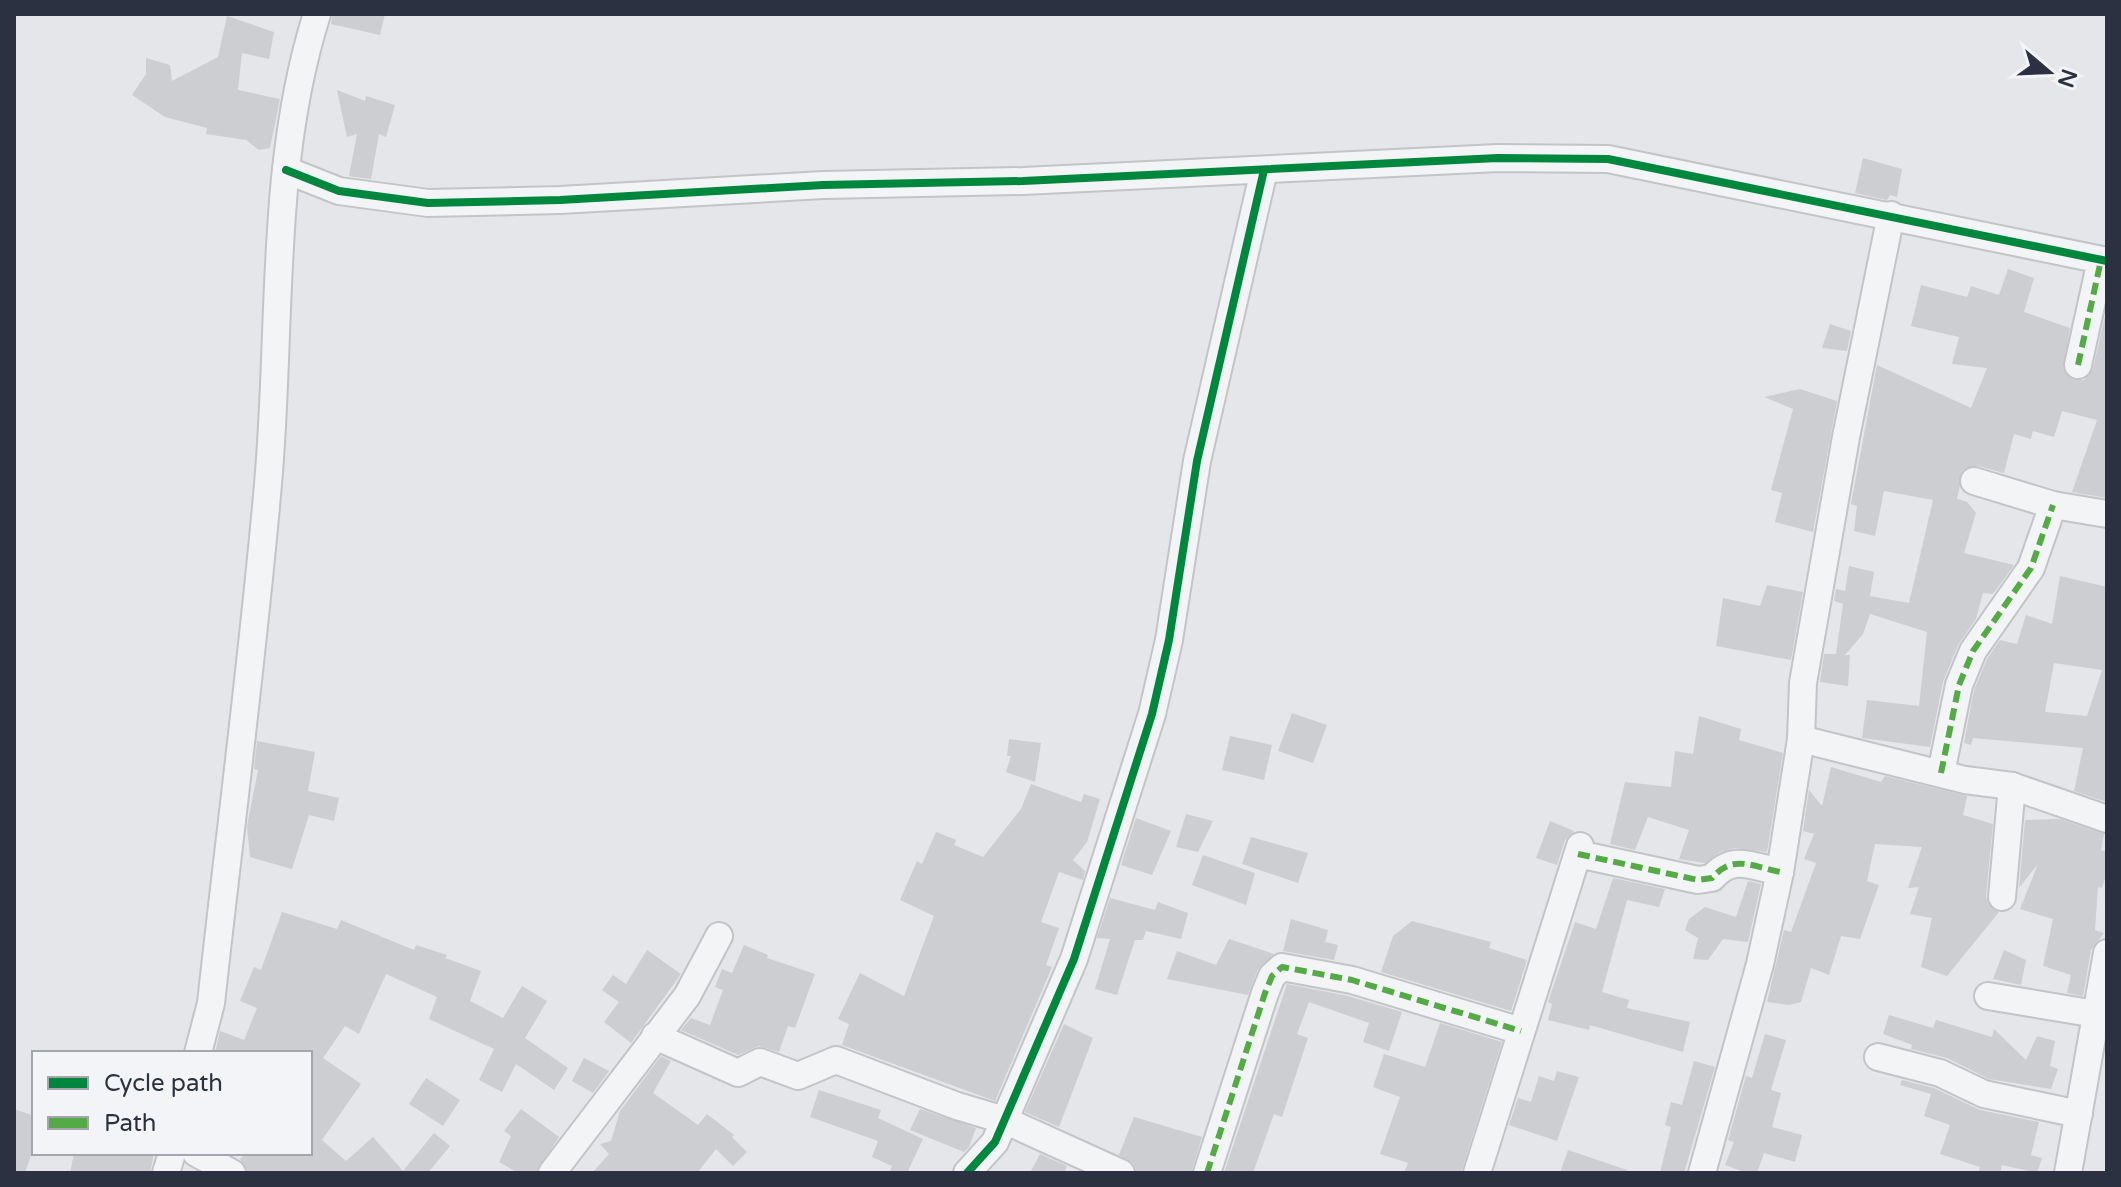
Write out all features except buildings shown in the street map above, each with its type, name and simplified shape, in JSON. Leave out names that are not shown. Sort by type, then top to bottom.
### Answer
[{"type":"street","points":[[199,1051],[211,1003],[268,483],[288,137],[310,16]]},
{"type":"street","points":[[286,167],[339,191],[428,203],[1498,158],[1608,159],[2104,260],[2078,365]]},
{"type":"street","points":[[967,1173],[995,1142],[1074,959],[1152,714],[1169,640],[1197,461],[1264,170]]},
{"type":"street","points":[[1702,1173],[1760,964],[1780,872],[1801,739],[1803,683],[1846,437],[1891,215]]},
{"type":"street","points":[[1974,481],[2053,505],[2107,514]]},
{"type":"street","points":[[1941,773],[1959,685],[1973,651],[2031,568],[2053,505]]},
{"type":"street","points":[[1801,739],[1941,773],[2012,786],[2107,819]]},
{"type":"street","points":[[2002,897],[2012,786]]},
{"type":"street","points":[[1477,1173],[1579,850],[1698,880],[1712,878],[1723,865],[1733,862],[1780,872]]},
{"type":"street","points":[[552,1173],[687,996],[719,936]]},
{"type":"street","points":[[2068,1173],[2107,953]]},
{"type":"street","points":[[1207,1173],[1265,993],[1272,976],[1282,967],[1352,980],[1521,1031]]},
{"type":"street","points":[[1988,996],[2096,1014]]},
{"type":"street","points":[[655,1036],[738,1073],[760,1062],[798,1076],[836,1060],[957,1106],[1004,1120],[1121,1173]]},
{"type":"street","points":[[1878,1057],[1940,1073],[1984,1094],[2079,1114]]},
{"type":"street","points":[[200,1155],[232,1173]]},
{"type":"marked path","points":[[2078,365],[2101,260]]},
{"type":"marked path","points":[[1941,773],[1959,685],[1973,651],[2031,568],[2053,505]]},
{"type":"marked path","points":[[1578,854],[1698,880],[1712,878],[1727,866],[1735,864],[1780,872]]},
{"type":"marked path","points":[[1207,1173],[1265,993],[1272,976],[1282,967],[1352,980],[1521,1031]]},
{"type":"cycle path","points":[[286,170],[339,191],[428,203],[560,200],[823,185],[1023,181],[1498,158],[1608,159],[2107,261]]},
{"type":"cycle path","points":[[967,1173],[995,1142],[1074,959],[1152,714],[1169,640],[1197,461],[1264,170]]}]
